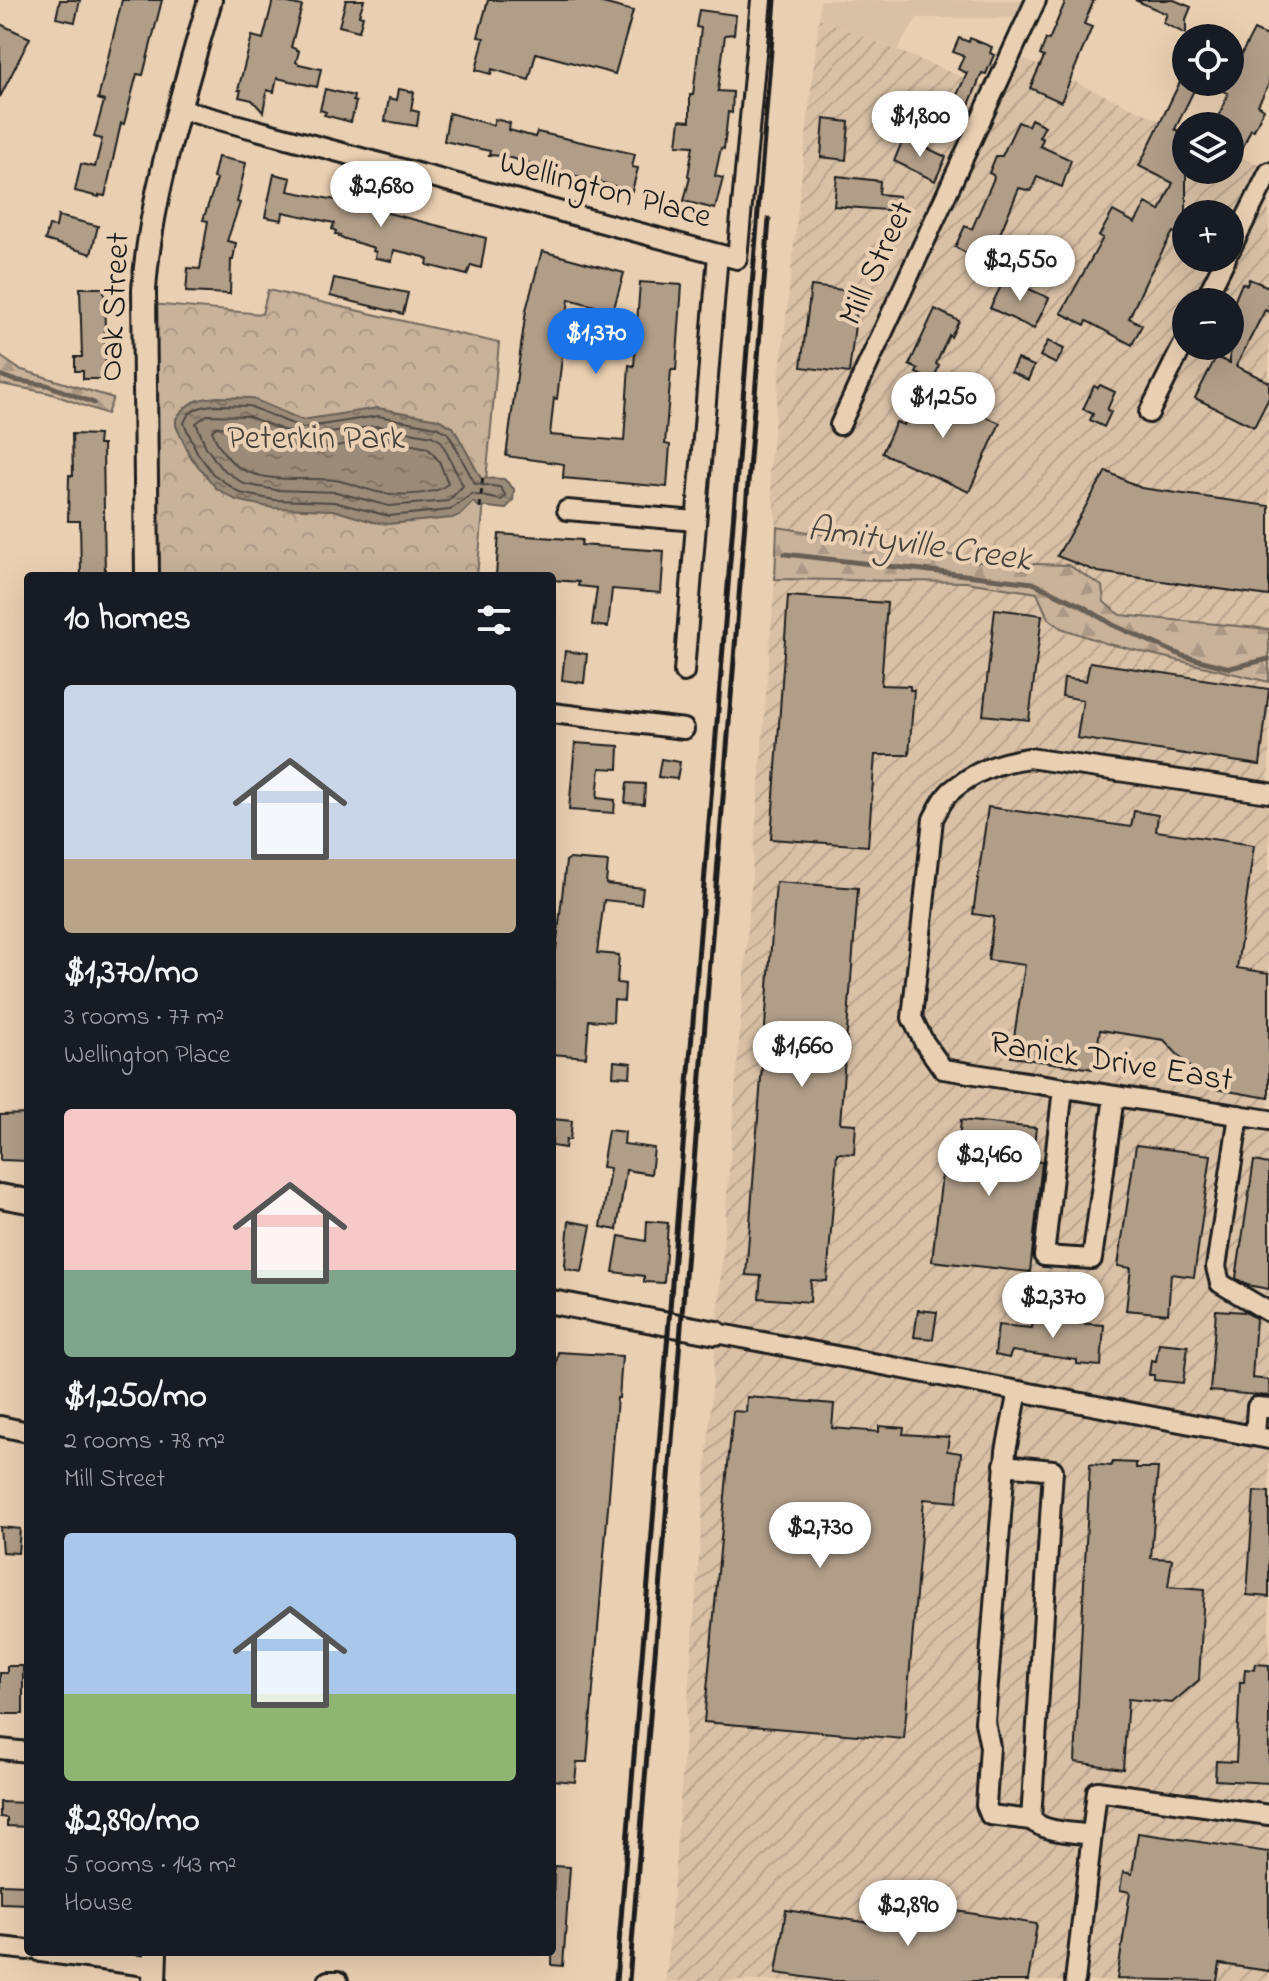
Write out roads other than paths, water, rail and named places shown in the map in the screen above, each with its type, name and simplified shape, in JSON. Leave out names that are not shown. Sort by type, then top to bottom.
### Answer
[{"type":"main road","name":"Oak Street","points":[[147,572],[146,254],[179,109],[210,0]]},
{"type":"main road","points":[[0,1196],[24,1200]]},
{"type":"main road","points":[[556,1303],[716,1333]]},
{"type":"street","name":"Wellington Place","points":[[179,109],[737,259],[761,0]]},
{"type":"street","name":"Mill Street","points":[[840,425],[1036,0]]},
{"type":"street","points":[[1244,222],[1269,172]]},
{"type":"street","points":[[684,672],[718,254]]},
{"type":"street","points":[[1149,413],[1176,360]]},
{"type":"street","points":[[567,510],[696,521]]},
{"type":"street","points":[[556,713],[684,729]]},
{"type":"street","name":"Ranick Drive East","points":[[1269,793],[1029,758],[999,762],[980,773],[949,793],[933,819],[912,1018],[943,1069],[1269,1120]]},
{"type":"street","points":[[1063,1088],[1044,1256],[1092,1259],[1114,1096]]},
{"type":"street","points":[[1239,1115],[1216,1267],[1220,1283],[1269,1312]]},
{"type":"street","points":[[716,1333],[1262,1438],[1257,1407],[1269,1408]]},
{"type":"street","points":[[1018,1391],[1004,1465],[985,1722],[990,1747],[986,1805],[990,1815],[1031,1820],[1059,1831],[1092,1835]]},
{"type":"street","points":[[0,1426],[24,1431]]},
{"type":"street","points":[[1004,1465],[1053,1470],[1031,1820]]},
{"type":"street","points":[[0,1749],[24,1752]]},
{"type":"street","points":[[1075,1981],[1097,1791],[1269,1815]]},
{"type":"street","points":[[0,1947],[24,1950]]},
{"type":"street","points":[[71,1956],[154,1967]]},
{"type":"street","points":[[328,1981],[338,1981]]},
{"type":"water","points":[[218,397],[251,398],[302,420],[378,408],[438,419],[453,427],[481,478],[504,479],[514,489],[513,501],[505,509],[478,506],[473,502],[460,515],[452,518],[388,524],[333,510],[273,508],[236,500],[216,488],[190,456],[176,426],[176,419],[189,405]]},
{"type":"waterway","name":"Amityville Creek","points":[[0,375],[47,385],[94,403]]},
{"type":"waterway","name":"Amityville Creek","points":[[785,554],[1033,583],[1082,606],[1113,625],[1183,656],[1230,668],[1269,659]]},
{"type":"railway","points":[[616,1981],[775,0]]},
{"type":"railway","points":[[629,1981],[769,219]]},
{"type":"park label","name":"Peterkin Park","points":[[316,440]]}]
